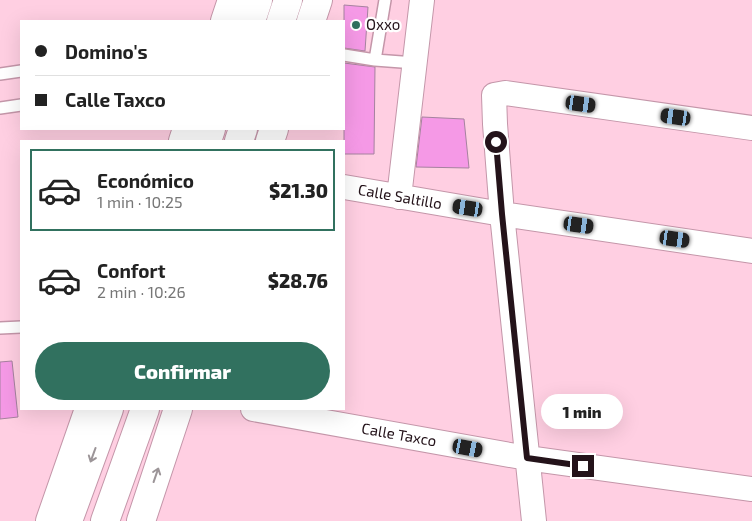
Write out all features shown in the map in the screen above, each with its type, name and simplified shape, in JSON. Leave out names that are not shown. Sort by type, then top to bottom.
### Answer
[{"type":"main road","points":[[225,20],[232,0]]},
{"type":"main road","points":[[251,20],[258,0]]},
{"type":"main road","points":[[281,20],[288,0]]},
{"type":"main road","points":[[310,20],[318,0]]},
{"type":"main road","points":[[50,521],[89,410]]},
{"type":"main road","points":[[68,521],[109,410]]},
{"type":"main road","points":[[105,521],[145,410]]},
{"type":"main road","points":[[141,521],[178,410]]},
{"type":"street","points":[[399,197],[422,0]]},
{"type":"street","points":[[534,521],[502,214],[494,95],[505,93],[752,128]]},
{"type":"street","name":"Calle Saltillo","points":[[345,187],[502,214],[752,251]]},
{"type":"street","name":"Calle Taxco","points":[[260,410],[527,458],[752,489]]},
{"type":"lane","points":[[376,60],[384,0]]},
{"type":"lane","points":[[345,55],[415,64]]},
{"type":"lane","points":[[0,74],[20,71]]},
{"type":"lane","points":[[0,108],[20,106]]},
{"type":"lane","points":[[0,328],[20,326]]},
{"type":"building","points":[[344,5],[368,7],[365,51],[345,48]]},
{"type":"building","points":[[345,63],[375,67],[374,154],[345,154]]},
{"type":"building","points":[[422,117],[464,119],[469,168],[416,167]]},
{"type":"building","points":[[12,361],[18,417],[0,419],[0,362]]},
{"type":"place","name":"Oxxo","points":[[356,25]]},
{"type":"route","points":[[496,142],[527,458],[583,466]]}]
